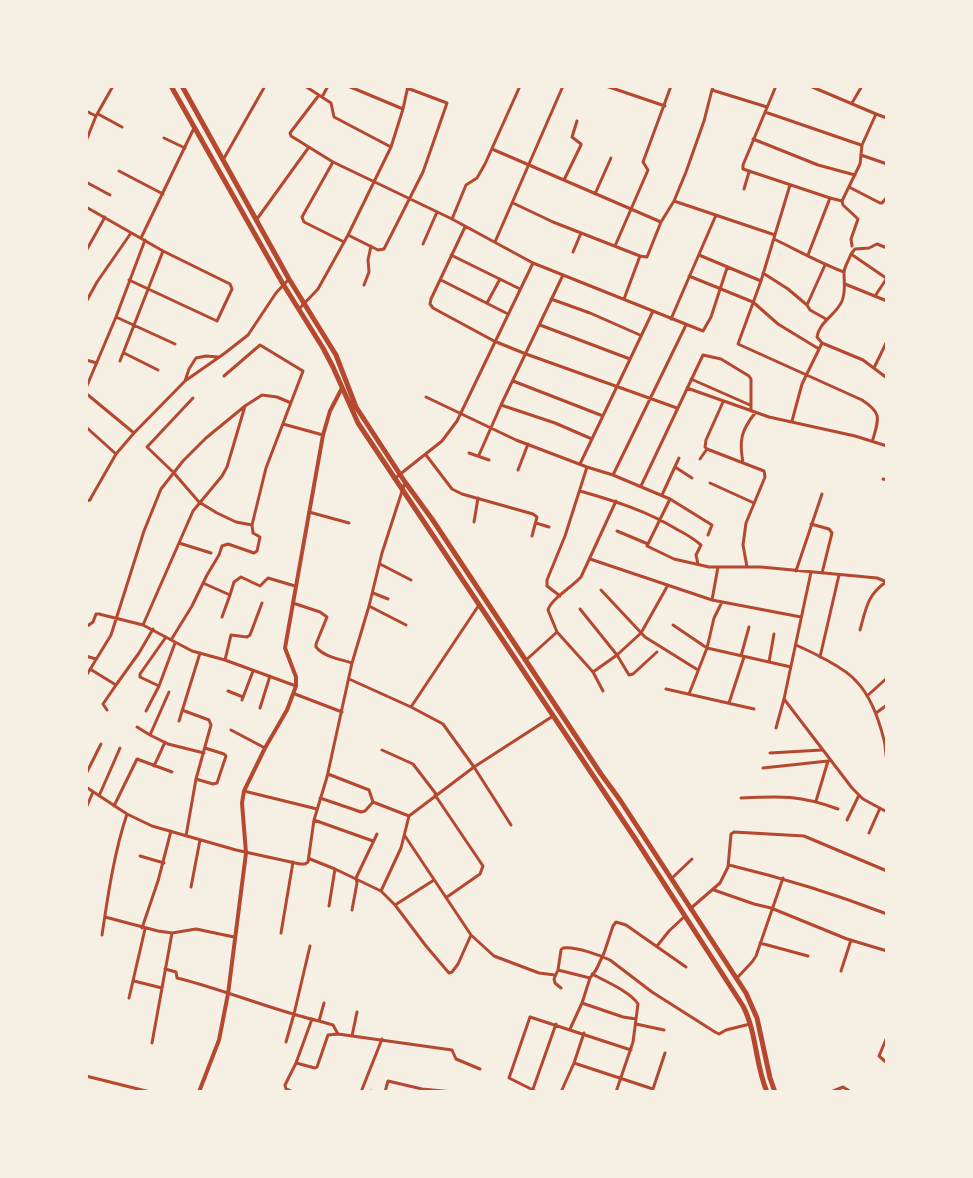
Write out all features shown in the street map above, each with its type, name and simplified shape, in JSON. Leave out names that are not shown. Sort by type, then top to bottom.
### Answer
[{"type":"main road","points":[[172,86],[283,284],[333,367],[358,423],[636,840],[734,991],[751,1024],[759,1066],[767,1092]]},
{"type":"main road","points":[[182,86],[289,279],[336,355],[356,407],[643,836],[749,999],[757,1018],[770,1078],[775,1092]]},
{"type":"main road","points":[[519,665],[525,661]]},
{"type":"main road","points":[[636,840],[643,836]]},
{"type":"street","points":[[86,141],[97,115],[113,86]]},
{"type":"street","points":[[223,160],[265,86]]},
{"type":"street","points":[[305,86],[331,103],[334,118],[391,147]]},
{"type":"street","points":[[328,86],[290,133],[291,136],[333,162],[452,219],[533,263],[704,331],[728,268]]},
{"type":"street","points":[[348,86],[403,109]]},
{"type":"street","points":[[452,219],[466,185],[477,178],[492,149],[520,86]]},
{"type":"street","points":[[495,242],[563,86]]},
{"type":"street","points":[[606,86],[664,106]]},
{"type":"street","points":[[615,246],[648,170],[643,162],[671,86]]},
{"type":"street","points":[[776,86],[753,139],[743,167],[744,170],[842,201]]},
{"type":"street","points":[[810,86],[887,118]]},
{"type":"street","points":[[852,103],[862,86]]},
{"type":"street","points":[[299,309],[318,289],[375,181],[391,147],[403,109],[407,87],[447,103],[432,148],[410,198],[384,249],[378,250],[348,234]]},
{"type":"street","points":[[513,203],[581,233],[645,257],[649,253],[661,222],[674,201],[704,121],[712,88],[767,107]]},
{"type":"street","points":[[86,112],[122,127]]},
{"type":"street","points":[[765,112],[862,145]]},
{"type":"street","points":[[842,201],[860,164],[862,145],[876,114]]},
{"type":"street","points":[[564,180],[581,145],[572,137],[577,121]]},
{"type":"street","points":[[86,388],[87,381],[116,317],[143,239],[195,128]]},
{"type":"street","points":[[164,138],[185,148]]},
{"type":"street","points":[[753,139],[818,165],[855,176]]},
{"type":"street","points":[[257,219],[309,147]]},
{"type":"street","points":[[492,149],[661,222]]},
{"type":"street","points":[[861,155],[887,164]]},
{"type":"street","points":[[595,194],[611,158]]},
{"type":"street","points":[[333,162],[302,214],[302,218],[304,222],[344,242]]},
{"type":"street","points":[[119,171],[163,194]]},
{"type":"street","points":[[744,188],[749,172]]},
{"type":"street","points":[[86,182],[110,195]]},
{"type":"street","points":[[790,185],[761,281],[738,341],[739,345],[874,407],[878,418],[873,439]]},
{"type":"street","points":[[849,187],[880,203],[887,197]]},
{"type":"street","points":[[808,255],[830,198]]},
{"type":"street","points":[[674,201],[775,234]]},
{"type":"street","points":[[842,201],[843,205],[858,218],[851,239],[852,246]]},
{"type":"street","points":[[86,208],[163,251],[230,284],[232,289],[217,321],[129,280]]},
{"type":"street","points":[[423,244],[437,212]]},
{"type":"street","points":[[671,319],[716,215]]},
{"type":"street","points":[[86,251],[105,217]]},
{"type":"street","points":[[465,227],[430,302],[432,308],[494,341],[677,408]]},
{"type":"street","points":[[86,302],[97,282],[131,233]]},
{"type":"street","points":[[573,252],[581,233]]},
{"type":"street","points":[[774,239],[825,265],[844,272]]},
{"type":"street","points":[[887,248],[877,244],[869,248],[855,249],[844,272],[845,284],[842,300],[838,308],[826,319],[818,333],[817,339],[822,343],[863,360],[887,378]]},
{"type":"street","points":[[364,285],[368,272],[371,246]]},
{"type":"street","points":[[120,362],[163,251]]},
{"type":"street","points":[[451,254],[520,289]]},
{"type":"street","points":[[852,254],[887,278],[875,296]]},
{"type":"street","points":[[699,255],[761,281]]},
{"type":"street","points":[[624,299],[640,256]]},
{"type":"street","points":[[394,479],[442,441],[460,414],[533,263]]},
{"type":"street","points":[[807,305],[825,265]]},
{"type":"street","points":[[763,273],[788,289],[807,305],[810,310],[826,319]]},
{"type":"street","points":[[479,455],[500,405],[540,325],[562,275]]},
{"type":"street","points":[[689,276],[753,302],[778,324],[817,348]]},
{"type":"street","points":[[86,501],[90,500],[116,454],[134,433],[185,381],[248,335],[276,293],[289,279]]},
{"type":"street","points":[[487,303],[500,279]]},
{"type":"street","points":[[441,280],[508,314]]},
{"type":"street","points":[[845,284],[887,302]]},
{"type":"street","points":[[551,299],[590,313],[640,335]]},
{"type":"street","points":[[580,464],[653,311]]},
{"type":"street","points":[[116,317],[175,344]]},
{"type":"street","points":[[540,325],[630,359]]},
{"type":"street","points":[[613,475],[686,325]]},
{"type":"street","points":[[874,368],[887,341]]},
{"type":"street","points":[[792,421],[802,384],[817,348],[822,343]]},
{"type":"street","points":[[171,640],[192,606],[224,545],[228,544],[256,552],[260,538],[253,533],[252,525],[266,468],[303,371],[265,346],[260,345],[224,376]]},
{"type":"street","points":[[124,353],[158,370]]},
{"type":"street","points":[[641,486],[703,355],[721,359],[750,376],[753,412],[742,434],[743,464]]},
{"type":"street","points":[[185,381],[189,368],[196,358],[206,356],[219,358]]},
{"type":"street","points":[[86,360],[96,363]]},
{"type":"street","points":[[692,379],[751,405]]},
{"type":"street","points":[[513,380],[603,416]]},
{"type":"street","points":[[199,1092],[219,1040],[228,994],[246,853],[242,803],[244,791],[265,748],[287,710],[296,686],[296,677],[285,648],[323,435],[330,411],[342,388]]},
{"type":"street","points":[[687,388],[753,412],[855,436],[887,446]]},
{"type":"street","points":[[88,395],[134,433]]},
{"type":"street","points":[[86,676],[111,635],[144,531],[161,489],[173,472],[220,425],[262,395],[277,397],[291,403]]},
{"type":"street","points":[[426,397],[528,444],[662,495],[712,525],[708,535]]},
{"type":"street","points":[[193,398],[147,446],[199,502],[216,513],[236,522],[252,525]]},
{"type":"street","points":[[707,449],[705,447],[706,440],[723,402]]},
{"type":"street","points":[[500,405],[555,423],[592,438]]},
{"type":"street","points":[[143,625],[193,511],[228,467],[245,406]]},
{"type":"street","points":[[283,424],[323,435]]},
{"type":"street","points":[[86,427],[116,454]]},
{"type":"street","points":[[518,470],[528,444]]},
{"type":"street","points":[[700,459],[707,449]]},
{"type":"street","points":[[707,449],[764,471],[765,477],[746,523],[744,545],[747,567]]},
{"type":"street","points":[[469,453],[489,460]]},
{"type":"street","points":[[426,455],[452,489],[462,494],[533,514],[537,517],[532,536]]},
{"type":"street","points":[[662,495],[679,458]]},
{"type":"street","points":[[560,596],[547,586],[547,580],[565,536],[587,467]]},
{"type":"street","points":[[675,467],[692,478]]},
{"type":"street","points":[[86,787],[127,814],[152,826],[246,853],[306,864],[310,859],[314,820],[328,774],[352,662],[405,482]]},
{"type":"street","points":[[710,483],[754,503]]},
{"type":"street","points":[[580,491],[616,501],[660,519],[700,544],[696,555],[698,564]]},
{"type":"street","points":[[796,571],[822,494]]},
{"type":"street","points":[[474,522],[478,498]]},
{"type":"street","points":[[648,544],[670,499]]},
{"type":"street","points":[[602,691],[592,672],[557,632],[548,610],[551,603],[581,576],[616,501]]},
{"type":"street","points":[[309,512],[349,524]]},
{"type":"street","points":[[536,522],[550,527]]},
{"type":"street","points":[[811,524],[829,529],[832,533],[822,573]]},
{"type":"street","points":[[617,531],[648,544],[648,548],[674,559],[698,564],[718,567],[747,567],[839,574],[879,579],[887,582]]},
{"type":"street","points":[[179,543],[211,553]]},
{"type":"street","points":[[590,558],[712,600],[801,618]]},
{"type":"street","points":[[380,564],[411,580]]},
{"type":"street","points":[[712,600],[718,567]]},
{"type":"street","points":[[776,728],[811,572]]},
{"type":"street","points":[[820,657],[839,574]]},
{"type":"street","points":[[222,617],[234,582],[241,577],[260,586],[266,579],[270,578],[296,586]]},
{"type":"street","points":[[860,630],[870,598],[879,587],[887,582]]},
{"type":"street","points":[[203,583],[230,595]]},
{"type":"street","points":[[592,672],[617,655],[641,633],[668,585]]},
{"type":"street","points":[[601,590],[645,637],[698,670]]},
{"type":"street","points":[[372,593],[388,599]]},
{"type":"street","points":[[689,694],[706,648],[714,618],[722,602]]},
{"type":"street","points":[[293,603],[320,612],[327,617],[327,621],[316,644],[318,650],[352,662]]},
{"type":"street","points":[[225,660],[231,635],[247,637],[250,635],[262,604]]},
{"type":"street","points":[[369,606],[406,625]]},
{"type":"street","points":[[411,708],[479,606]]},
{"type":"street","points":[[580,609],[617,655],[626,671],[631,675],[656,652]]},
{"type":"street","points":[[86,627],[93,622],[97,614],[143,625],[166,636],[175,643],[200,653],[225,660],[296,686]]},
{"type":"street","points":[[673,626],[706,648],[791,667]]},
{"type":"street","points":[[729,704],[749,627]]},
{"type":"street","points":[[107,710],[104,704],[153,629]]},
{"type":"street","points":[[525,661],[557,632]]},
{"type":"street","points":[[768,662],[774,634]]},
{"type":"street","points":[[159,686],[140,677],[140,674],[166,636]]},
{"type":"street","points":[[146,711],[159,686],[175,643]]},
{"type":"street","points":[[796,645],[820,657],[855,679],[876,713],[885,743],[887,760]]},
{"type":"street","points":[[179,721],[200,653]]},
{"type":"street","points":[[86,656],[96,659]]},
{"type":"street","points":[[90,669],[116,685]]},
{"type":"street","points":[[228,691],[242,699],[253,670]]},
{"type":"street","points":[[260,708],[270,676]]},
{"type":"street","points":[[866,696],[887,678]]},
{"type":"street","points":[[349,679],[443,724],[474,767],[511,825]]},
{"type":"street","points":[[666,689],[754,709]]},
{"type":"street","points":[[150,735],[170,692]]},
{"type":"street","points":[[294,694],[342,712]]},
{"type":"street","points":[[784,699],[829,761],[852,788],[859,795],[886,811]]},
{"type":"street","points":[[876,713],[887,705]]},
{"type":"street","points":[[182,710],[211,722],[196,779],[186,836]]},
{"type":"street","points":[[381,891],[401,848],[409,816],[474,767],[553,716]]},
{"type":"street","points":[[137,727],[165,742],[224,754],[226,756],[217,783],[213,784],[196,779]]},
{"type":"street","points":[[231,730],[265,748]]},
{"type":"street","points":[[154,766],[165,742]]},
{"type":"street","points":[[86,774],[101,744]]},
{"type":"street","points":[[99,796],[120,748]]},
{"type":"street","points":[[382,750],[413,764],[436,794],[482,866],[482,871],[466,885],[447,897]]},
{"type":"street","points":[[770,753],[822,750]]},
{"type":"street","points":[[114,806],[137,759],[172,772]]},
{"type":"street","points":[[764,768],[829,761]]},
{"type":"street","points":[[816,801],[829,761]]},
{"type":"street","points":[[328,774],[370,790],[373,802]]},
{"type":"street","points":[[244,791],[317,809]]},
{"type":"street","points":[[86,808],[93,792]]},
{"type":"street","points":[[847,820],[859,795]]},
{"type":"street","points":[[742,798],[787,796],[816,801],[838,809]]},
{"type":"street","points":[[320,798],[361,812],[373,802]]},
{"type":"street","points":[[373,802],[409,816]]},
{"type":"street","points":[[869,833],[880,808]]},
{"type":"street","points":[[102,935],[121,831],[127,814]]},
{"type":"street","points":[[314,820],[373,841]]},
{"type":"street","points":[[129,998],[144,928],[164,863],[171,831]]},
{"type":"street","points":[[690,909],[720,883],[729,865],[732,833],[771,833],[804,836],[887,871]]},
{"type":"street","points":[[352,910],[357,883],[356,878],[376,834]]},
{"type":"street","points":[[405,836],[471,935],[494,956],[539,973],[555,976]]},
{"type":"street","points":[[191,887],[200,840]]},
{"type":"street","points":[[140,856],[164,863]]},
{"type":"street","points":[[670,880],[692,858]]},
{"type":"street","points":[[310,859],[356,878],[381,891],[395,905],[449,973],[458,964],[471,935]]},
{"type":"street","points":[[280,933],[293,862]]},
{"type":"street","points":[[729,865],[783,878],[887,914]]},
{"type":"street","points":[[329,906],[335,869]]},
{"type":"street","points":[[736,979],[752,962],[783,878]]},
{"type":"street","points":[[395,905],[434,880]]},
{"type":"street","points":[[714,890],[771,908],[851,940],[887,951]]},
{"type":"street","points":[[657,946],[668,932],[685,916]]},
{"type":"street","points":[[105,917],[144,928],[172,933],[196,929],[234,937]]},
{"type":"street","points":[[570,1029],[582,1003],[591,976],[603,957],[616,922],[626,925],[686,967]]},
{"type":"street","points":[[152,1043],[172,933]]},
{"type":"street","points":[[841,970],[851,940]]},
{"type":"street","points":[[760,943],[808,956]]},
{"type":"street","points":[[286,1042],[310,946]]},
{"type":"street","points":[[561,988],[554,984],[555,976],[558,970],[561,950],[570,948],[610,960],[652,992],[714,1032],[719,1034],[726,1030],[751,1024]]},
{"type":"street","points":[[165,969],[174,972],[177,978],[206,985],[228,994],[333,1025],[338,1034]]},
{"type":"street","points":[[558,970],[591,976],[622,990],[637,1001],[636,1024],[631,1050],[616,1092]]},
{"type":"street","points":[[134,981],[162,988]]},
{"type":"street","points":[[319,1021],[324,1003]]},
{"type":"street","points":[[582,1003],[623,1017],[636,1019]]},
{"type":"street","points":[[352,1036],[357,1012]]},
{"type":"street","points":[[537,1092],[510,1078],[529,1018],[533,1017],[556,1024],[631,1050]]},
{"type":"street","points":[[293,1092],[286,1089],[285,1085],[296,1063],[312,1019]]},
{"type":"street","points":[[533,1090],[556,1024]]},
{"type":"street","points":[[636,1024],[664,1030]]},
{"type":"street","points":[[561,1092],[574,1063],[584,1033]]},
{"type":"street","points":[[296,1063],[317,1068],[328,1036],[338,1034],[452,1050],[458,1060],[480,1069]]},
{"type":"street","points":[[887,1037],[878,1056],[887,1063]]},
{"type":"street","points":[[361,1092],[382,1040]]},
{"type":"street","points":[[574,1063],[652,1090],[665,1053]]},
{"type":"street","points":[[86,1076],[150,1092]]},
{"type":"street","points":[[385,1092],[388,1081],[413,1090],[453,1092]]},
{"type":"street","points":[[831,1092],[845,1088],[851,1092]]}]
